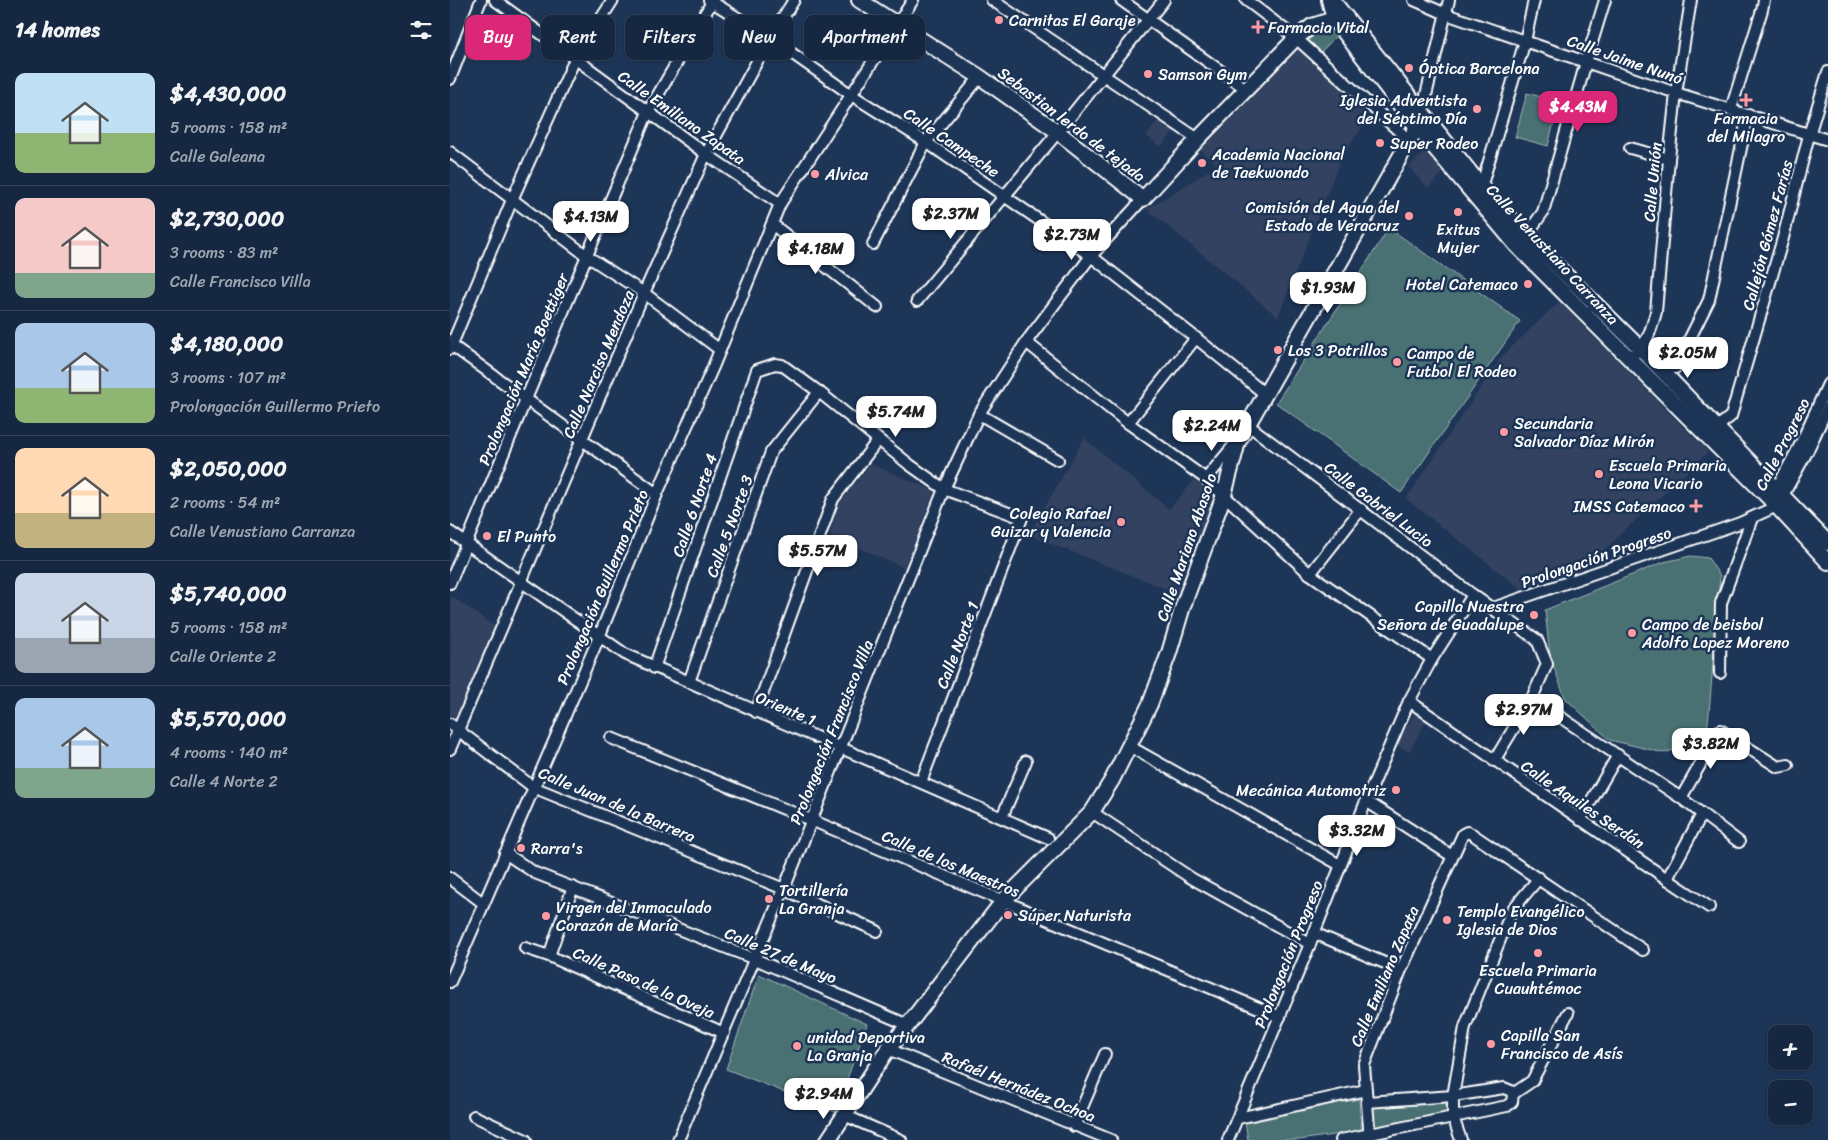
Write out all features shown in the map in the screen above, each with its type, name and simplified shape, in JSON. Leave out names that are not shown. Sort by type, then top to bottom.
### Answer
[{"type":"main road","name":"Sebastian lerdo de tejada","points":[[859,0],[882,15]]},
{"type":"main road","points":[[1143,199],[1296,38],[1334,7]]},
{"type":"main road","name":"Calle Venustiano Carranza","points":[[1334,7],[1422,112],[1522,241],[1629,359],[1774,501],[1828,543]]},
{"type":"main road","name":"Calle Venustiano Carranza","points":[[1334,7],[1417,127],[1477,200],[1642,346],[1716,428],[1774,501],[1828,562]]},
{"type":"main road","name":"Sebastian lerdo de tejada","points":[[925,43],[980,77],[1058,132],[1143,199]]},
{"type":"main road","name":"Calle Mariano Abasolo","points":[[828,1140],[888,1048],[908,1025],[1003,901],[1092,812],[1112,780],[1150,704],[1169,653],[1183,606],[1224,495],[1238,442],[1410,140],[1422,112]]},
{"type":"street","points":[[450,79],[481,0]]},
{"type":"street","name":"Calle Emiliano Zapata","points":[[495,0],[541,34]]},
{"type":"street","points":[[603,15],[613,0]]},
{"type":"street","name":"Calle Narciso Mendoza","points":[[785,15],[794,0]]},
{"type":"street","name":"Prolongación Guillermo Prieto","points":[[903,15],[913,0]]},
{"type":"street","points":[[992,0],[1198,139]]},
{"type":"street","points":[[1121,0],[1246,89]]},
{"type":"street","points":[[917,301],[1058,132],[1164,0]]},
{"type":"street","points":[[1246,0],[1296,38],[1410,140]]},
{"type":"street","name":"Calle Jaime Nunó","points":[[1414,0],[1446,14],[1676,93],[1828,140]]},
{"type":"street","points":[[1422,112],[1449,0]]},
{"type":"street","points":[[1477,200],[1525,41],[1534,0]]},
{"type":"street","points":[[1522,241],[1543,212],[1586,62],[1606,0]]},
{"type":"street","name":"Calle Unión","points":[[1629,359],[1642,346],[1650,334],[1656,312],[1668,159],[1676,93],[1692,0]]},
{"type":"street","points":[[1731,109],[1764,0]]},
{"type":"street","name":"Calle Campeche","points":[[711,1],[733,15]]},
{"type":"street","name":"Prolongación María Boettiger","points":[[450,582],[648,112],[711,1]]},
{"type":"street","name":"Calle Campeche","points":[[794,55],[850,94],[926,142],[1091,256],[1265,394]]},
{"type":"street","points":[[575,60],[450,346],[657,494]]},
{"type":"street","name":"Calle Emiliano Zapata","points":[[576,60],[706,154],[780,204]]},
{"type":"street","name":"Calle Narciso Mendoza","points":[[450,749],[454,727],[522,582],[644,293],[706,154],[758,60]]},
{"type":"street","name":"Prolongación Guillermo Prieto","points":[[450,982],[599,636],[780,204],[873,60]]},
{"type":"street","name":"Callejón Gómez Farías","points":[[1716,428],[1732,416],[1828,72]]},
{"type":"street","points":[[873,244],[926,142],[980,77]]},
{"type":"street","points":[[1642,346],[1655,349],[1676,368],[1709,300],[1748,115]]},
{"type":"street","points":[[1630,148],[1668,159]]},
{"type":"street","points":[[450,152],[587,256],[644,293],[720,350]]},
{"type":"street","name":"Prolongación Francisco Villa","points":[[678,1140],[784,889],[944,489],[979,414],[1026,342],[1091,256],[1143,199]]},
{"type":"street","points":[[772,224],[876,307]]},
{"type":"street","points":[[1128,423],[1196,338]]},
{"type":"street","points":[[1026,342],[1128,423],[1206,479],[1310,574],[1432,659]]},
{"type":"street","name":"Calle 6 Norte 4","points":[[654,668],[757,370],[775,364],[782,365],[819,392]]},
{"type":"street","name":"Calle Progreso","points":[[1774,501],[1828,384]]},
{"type":"street","points":[[819,392],[910,466],[944,489]]},
{"type":"street","name":"Calle 5 Norte 3","points":[[689,682],[771,452],[819,392]]},
{"type":"street","name":"Calle Progreso","points":[[1774,501],[1807,452],[1828,407]]},
{"type":"street","points":[[979,414],[1058,460]]},
{"type":"street","name":"Calle Gabriel Lucio","points":[[1247,424],[1473,595],[1537,640],[1547,664],[1532,698]]},
{"type":"street","points":[[756,712],[833,499],[878,440]]},
{"type":"street","points":[[1206,479],[1238,442]]},
{"type":"street","name":"Calle Norte 1","points":[[921,782],[1022,518],[944,489]]},
{"type":"street","name":"Prolongación Progreso","points":[[1493,608],[1752,518],[1774,501]]},
{"type":"street","points":[[1310,574],[1361,509]]},
{"type":"street","points":[[1720,673],[1721,603],[1752,518]]},
{"type":"street","name":"Oriente 1","points":[[450,532],[625,654],[1048,838]]},
{"type":"street","name":"Prolongación Progreso","points":[[1228,1140],[1310,944],[1366,801],[1409,701],[1432,659],[1473,595]]},
{"type":"street","points":[[1494,760],[1532,698],[1681,798],[1739,842]]},
{"type":"street","name":"Calle Aquiles Serdán","points":[[1409,701],[1666,879],[1709,906]]},
{"type":"street","name":"Calle Juan de la Barrera","points":[[454,727],[534,787],[784,889],[877,931]]},
{"type":"street","points":[[1681,798],[1720,730],[1783,766]]},
{"type":"street","name":"Calle de los Maestros","points":[[611,738],[812,820],[1280,1017]]},
{"type":"street","points":[[1129,746],[1340,865]]},
{"type":"street","points":[[1580,820],[1618,755]]},
{"type":"street","points":[[1002,817],[1026,761]]},
{"type":"street","points":[[1366,801],[1452,856]]},
{"type":"street","points":[[1092,812],[1191,878],[1310,944]]},
{"type":"street","points":[[1666,879],[1702,814]]},
{"type":"street","name":"Calle Emiliano Zapata","points":[[1370,1138],[1364,1066],[1401,970],[1463,834],[1467,832],[1477,837],[1538,878]]},
{"type":"street","name":"Calle 27 de Mayo","points":[[505,853],[535,873],[755,959],[908,1025]]},
{"type":"street","points":[[450,878],[483,904]]},
{"type":"street","points":[[1461,1140],[1453,1117],[1453,1096],[1465,1027],[1512,910],[1538,878],[1643,950]]},
{"type":"street","points":[[549,956],[572,887]]},
{"type":"street","points":[[1314,933],[1401,970]]},
{"type":"street","name":"Calle Paso de la Oveja","points":[[525,948],[549,956],[724,1033]]},
{"type":"street","points":[[1341,1140],[1370,1138],[1453,1117],[1507,1106],[1512,1102],[1513,1094],[1532,1081],[1568,1013]]},
{"type":"street","name":"Rafaél Hernádez Ochoa","points":[[888,1048],[1112,1140]]},
{"type":"street","points":[[1074,1126],[1105,1054]]},
{"type":"street","points":[[1367,1102],[1453,1096],[1504,1088],[1513,1094]]},
{"type":"street","points":[[1238,1118],[1366,1090]]},
{"type":"street","points":[[474,1116],[526,1140]]},
{"type":"street","points":[[844,1116],[901,1140]]},
{"type":"shaded area","points":[[1300,47],[1371,115],[1342,156],[1278,317],[1147,209],[1218,165],[1197,148],[1257,87]]},
{"type":"shaded area","points":[[1160,118],[1176,129],[1161,147],[1146,136]]},
{"type":"shaded area","points":[[1427,150],[1446,170],[1428,188],[1408,167]]},
{"type":"shaded area","points":[[1559,302],[1708,452],[1587,566],[1521,589],[1406,499],[1502,356]]},
{"type":"shaded area","name":"Colegio Rafael Guizar y Valencia","points":[[1084,438],[1169,509],[1194,480],[1216,495],[1179,594],[1029,535]]},
{"type":"shaded area","points":[[871,464],[935,491],[904,568],[830,535],[838,504]]},
{"type":"shaded area","points":[[451,596],[496,627],[456,720],[450,716]]},
{"type":"shaded area","points":[[1415,713],[1427,720],[1409,752],[1396,745]]},
{"type":"green space","points":[[1320,30],[1334,31],[1338,34],[1321,52],[1308,39]]},
{"type":"green space","points":[[1527,93],[1559,102],[1548,146],[1515,137]]},
{"type":"green space","name":"Campo de Futbol El Rodeo","points":[[1389,228],[1520,321],[1401,493],[1276,403]]},
{"type":"green space","name":"Campo de beisbol Adolfo Lopez Moreno","points":[[1691,556],[1708,558],[1720,576],[1706,740],[1664,753],[1610,740],[1565,698],[1550,656],[1545,610],[1664,562]]},
{"type":"green space","name":"unidad Deportiva La Granja","points":[[759,974],[867,1024],[835,1112],[726,1069]]},
{"type":"green space","points":[[1359,1099],[1361,1131],[1299,1140],[1248,1140],[1245,1121]]},
{"type":"green space","points":[[1449,1099],[1450,1114],[1373,1128],[1372,1107]]},
{"type":"place","name":"Carnitas El Garaje","points":[[999,20]]},
{"type":"place","name":"Farmacia Vital","points":[[1258,27]]},
{"type":"place","name":"Óptica Barcelona","points":[[1409,68]]},
{"type":"place","name":"Samson Gym","points":[[1148,74]]},
{"type":"place","name":"Farmacia del Milagro","points":[[1746,100]]},
{"type":"place","name":"Iglesia Adventista del Séptimo Día","points":[[1477,109]]},
{"type":"place","name":"Super Rodeo","points":[[1380,143]]},
{"type":"place","name":"Academia Nacional de Taekwondo","points":[[1202,163]]},
{"type":"place","name":"Alvica","points":[[815,174]]},
{"type":"place","name":"Exitus Mujer","points":[[1458,212]]},
{"type":"place","name":"Comisión del Agua del Estado de Veracruz","points":[[1409,216]]},
{"type":"place","name":"Hotel Catemaco","points":[[1528,284]]},
{"type":"place","name":"Los 3 Potrillos","points":[[1278,350]]},
{"type":"place","name":"Campo de Futbol El Rodeo","points":[[1397,362]]},
{"type":"place","name":"Secundaria Salvador Díaz Mirón","points":[[1504,432]]},
{"type":"place","name":"Escuela Primaria Leona Vicario","points":[[1599,474]]},
{"type":"place","name":"IMSS Catemaco","points":[[1696,506]]},
{"type":"place","name":"Colegio Rafael Guizar y Valencia","points":[[1121,522]]},
{"type":"place","name":"El Punto","points":[[487,536]]},
{"type":"place","name":"Capilla Nuestra Señora de Guadalupe","points":[[1534,615]]},
{"type":"place","name":"Campo de beisbol Adolfo Lopez Moreno","points":[[1632,633]]},
{"type":"place","name":"Mecánica Automotriz","points":[[1396,790]]},
{"type":"place","name":"Rarra's","points":[[521,848]]},
{"type":"place","name":"Tortillería La Granja","points":[[769,899]]},
{"type":"place","name":"Súper Naturista","points":[[1008,915]]},
{"type":"place","name":"Virgen del Inmaculado Corazón de María","points":[[546,916]]},
{"type":"place","name":"Templo Evangélico Iglesia de Dios","points":[[1447,920]]},
{"type":"place","name":"Escuela Primaria Cuauhtémoc","points":[[1538,953]]},
{"type":"place","name":"Capilla San Francisco de Asís","points":[[1491,1044]]},
{"type":"place","name":"unidad Deportiva La Granja","points":[[797,1046]]}]
